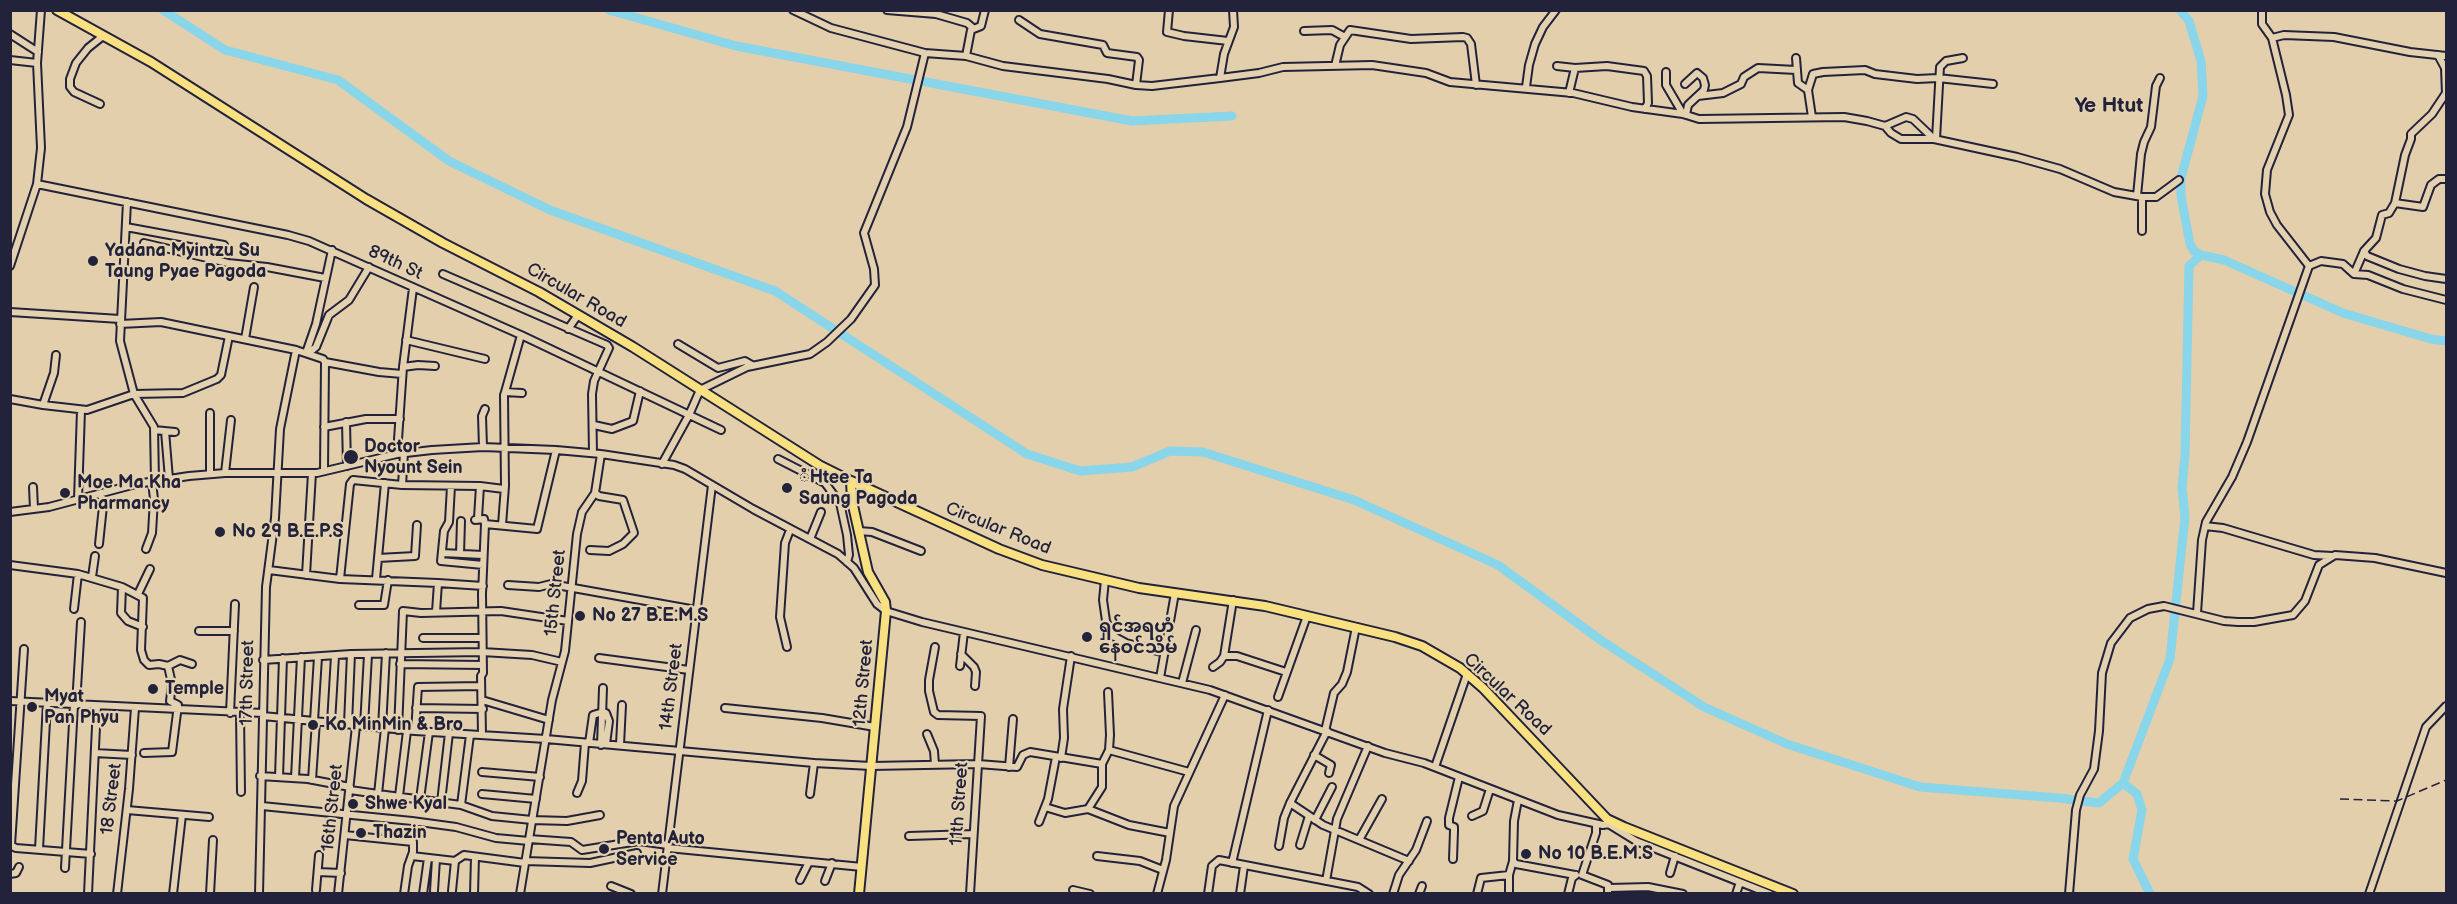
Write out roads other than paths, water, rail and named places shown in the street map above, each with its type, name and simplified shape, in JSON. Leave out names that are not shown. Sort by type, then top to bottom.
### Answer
[{"type":"main road","name":"Circular Road","points":[[57,10],[151,62],[366,199],[633,347],[819,465],[999,549],[1042,565],[1175,593],[1233,600],[1356,627],[1422,646],[1467,674],[1535,741],[1612,824],[1793,894]]},
{"type":"main road","name":"12th Street","points":[[851,481],[851,495],[868,572],[885,602],[886,611],[859,894]]},
{"type":"street","points":[[10,266],[37,184],[41,148],[37,63],[41,10]]},
{"type":"street","points":[[793,10],[831,28],[925,53],[966,56],[1003,66],[1108,79],[1136,86],[1259,73],[1283,67],[1372,66],[1426,74],[1447,81],[1476,85],[1526,87],[1569,93],[1702,119],[1844,117],[1885,126],[1901,139],[1935,139],[2060,170],[2114,192],[2140,197],[2156,197],[2179,180]]},
{"type":"street","points":[[887,10],[936,14],[967,23],[973,28]]},
{"type":"street","points":[[966,56],[970,33],[973,28],[981,26],[985,10]]},
{"type":"street","points":[[1169,10],[1167,32],[1228,41]]},
{"type":"street","points":[[1220,78],[1228,41],[1234,27],[1233,10]]},
{"type":"street","points":[[1526,87],[1535,44],[1543,27],[1556,10]]},
{"type":"street","points":[[2262,10],[2262,24],[2272,38],[2289,115],[2267,170],[2265,194],[2270,212],[2277,225],[2309,266]]},
{"type":"street","points":[[1019,20],[1040,34],[1103,45],[1107,53],[1137,57],[1139,60],[1136,86]]},
{"type":"street","points":[[1304,31],[1332,30],[1344,36]]},
{"type":"street","points":[[1335,66],[1344,36],[1350,30],[1411,39],[1467,38],[1471,44],[1476,85]]},
{"type":"street","points":[[10,34],[38,52]]},
{"type":"street","points":[[2272,38],[2284,35],[2334,37],[2410,52],[2446,56]]},
{"type":"street","points":[[100,104],[74,92],[70,87],[70,79],[76,63],[88,48],[103,36]]},
{"type":"street","points":[[741,370],[807,359],[852,321],[880,283],[868,239],[868,225],[907,127],[918,90],[925,53]]},
{"type":"street","points":[[2354,274],[2364,251],[2376,238],[2382,215],[2389,213],[2395,203],[2411,134],[2432,114],[2446,94],[2445,68],[2438,55]]},
{"type":"street","points":[[1796,58],[1798,83],[1808,90]]},
{"type":"street","points":[[1935,139],[1940,68],[1944,62],[1963,58]]},
{"type":"street","points":[[10,60],[37,63]]},
{"type":"street","points":[[1557,66],[1575,68],[1607,66],[1644,71],[1647,76],[1648,104],[1646,109]]},
{"type":"street","points":[[1569,93],[1575,68]]},
{"type":"street","points":[[1698,96],[1723,93],[1741,84],[1744,77],[1758,68],[1796,70]]},
{"type":"street","points":[[1812,117],[1808,90],[1813,74],[1823,72],[1864,70],[1902,77],[1993,84]]},
{"type":"street","points":[[1666,72],[1668,112]]},
{"type":"street","points":[[1685,84],[1700,74],[1705,85],[1704,90],[1688,105],[1685,114]]},
{"type":"street","points":[[2142,231],[2141,154],[2151,127],[2156,86],[2160,78]]},
{"type":"street","points":[[1666,85],[1685,114]]},
{"type":"street","points":[[1885,126],[1900,119],[1913,119],[1935,139]]},
{"type":"street","points":[[2395,203],[2422,207],[2425,205],[2431,185],[2439,179],[2446,179]]},
{"type":"street","name":"89th St","points":[[37,184],[288,235],[332,250],[598,371],[721,430]]},
{"type":"street","points":[[127,202],[120,322],[122,353],[134,394],[154,430],[152,533],[146,549]]},
{"type":"street","points":[[126,227],[224,245]]},
{"type":"street","points":[[144,243],[228,263],[267,267],[325,278]]},
{"type":"street","points":[[307,352],[332,250]]},
{"type":"street","points":[[2364,251],[2367,256],[2399,269],[2446,279]]},
{"type":"street","points":[[2309,266],[2328,260],[2343,264],[2354,274],[2368,275],[2403,289],[2446,300]]},
{"type":"street","points":[[2197,613],[2199,562],[2205,526],[2232,477],[2247,442],[2305,283],[2309,266]]},
{"type":"street","points":[[307,352],[316,347],[329,315],[349,300],[369,267]]},
{"type":"street","points":[[443,274],[607,345],[609,348],[598,371],[592,394],[593,453]]},
{"type":"street","points":[[245,339],[254,287]]},
{"type":"street","points":[[402,485],[400,419],[406,340],[413,288]]},
{"type":"street","points":[[10,312],[120,322],[161,322],[307,352],[325,362],[379,372],[403,371],[418,365],[435,366]]},
{"type":"street","points":[[568,329],[578,315]]},
{"type":"street","points":[[502,525],[504,392],[520,335]]},
{"type":"street","points":[[10,399],[81,410],[93,409],[134,394],[183,393],[217,379],[223,370],[229,336]]},
{"type":"street","points":[[662,464],[700,390],[752,365],[810,354],[836,336]]},
{"type":"street","points":[[406,340],[485,359]]},
{"type":"street","points":[[678,344],[718,368],[745,361],[752,365]]},
{"type":"street","name":"17th Street","points":[[259,894],[266,587],[275,518],[280,429],[296,350]]},
{"type":"street","points":[[43,405],[54,373],[56,355]]},
{"type":"street","points":[[324,471],[325,362]]},
{"type":"street","points":[[594,425],[612,429],[633,421],[640,391]]},
{"type":"street","points":[[504,392],[522,393]]},
{"type":"street","points":[[483,447],[482,416],[484,409]]},
{"type":"street","points":[[78,499],[81,410]]},
{"type":"street","points":[[210,413],[210,474]]},
{"type":"street","points":[[324,427],[346,422],[400,419]]},
{"type":"street","points":[[225,473],[231,420]]},
{"type":"street","points":[[346,422],[347,466]]},
{"type":"street","points":[[154,430],[175,432]]},
{"type":"street","points":[[165,430],[169,479]]},
{"type":"street","points":[[10,512],[34,509],[154,481],[225,473],[312,473],[400,454],[483,447],[593,453],[662,464],[685,469],[847,561],[877,604],[886,611],[1225,695],[1368,746],[1435,767],[1558,815],[1596,824],[1612,824],[1636,841],[1769,893]]},
{"type":"street","points":[[485,524],[537,529],[555,450]]},
{"type":"street","name":"15th Street","points":[[520,894],[549,720],[562,662],[577,534],[582,513],[595,492],[601,454]]},
{"type":"street","points":[[778,459],[825,483],[840,503],[847,535],[849,555],[847,561]]},
{"type":"street","points":[[306,575],[312,473]]},
{"type":"street","points":[[340,579],[350,484],[356,479],[402,485],[480,486],[504,489]]},
{"type":"street","points":[[376,579],[385,483]]},
{"type":"street","name":"14th Street","points":[[662,894],[712,484]]},
{"type":"street","points":[[451,486],[449,522],[444,531],[441,561],[483,565]]},
{"type":"street","points":[[480,486],[476,519],[484,519],[485,524],[482,735]]},
{"type":"street","points":[[33,487],[34,509]]},
{"type":"street","points":[[99,544],[103,506],[101,492]]},
{"type":"street","points":[[590,550],[614,549],[634,533],[623,500],[599,496],[595,492]]},
{"type":"street","points":[[840,503],[851,495]]},
{"type":"street","points":[[810,539],[821,512]]},
{"type":"street","points":[[460,554],[461,521]]},
{"type":"street","points":[[378,558],[413,558],[417,553],[417,525]]},
{"type":"street","points":[[2205,526],[2223,528],[2314,555],[2354,555],[2446,573]]},
{"type":"street","points":[[788,647],[780,617],[785,543],[790,530]]},
{"type":"street","points":[[858,531],[872,532],[921,551]]},
{"type":"street","points":[[442,553],[483,555]]},
{"type":"street","points":[[92,578],[95,556]]},
{"type":"street","points":[[2070,894],[2076,810],[2080,795],[2094,769],[2099,731],[2102,673],[2111,643],[2123,625],[2138,612],[2164,606],[2224,621],[2238,622],[2254,622],[2293,615],[2305,601],[2319,565],[2332,556]]},
{"type":"street","points":[[10,565],[78,574],[138,594],[145,602],[141,650],[146,663],[168,666],[184,659],[192,664]]},
{"type":"street","points":[[138,594],[150,569]]},
{"type":"street","points":[[268,570],[340,579],[483,586]]},
{"type":"street","points":[[74,609],[78,574]]},
{"type":"street","points":[[359,605],[384,605],[388,580]]},
{"type":"street","points":[[1105,580],[1103,600],[1106,621],[1113,636],[1126,644],[1165,653]]},
{"type":"street","points":[[436,612],[438,583]]},
{"type":"street","points":[[508,585],[539,587],[551,584],[696,610]]},
{"type":"street","points":[[122,587],[121,613],[128,621],[143,627]]},
{"type":"street","points":[[1160,678],[1175,593]]},
{"type":"street","points":[[1213,667],[1224,656],[1233,600]]},
{"type":"street","points":[[230,713],[235,604]]},
{"type":"street","points":[[398,730],[403,611],[482,613],[501,611],[568,621]]},
{"type":"street","points":[[1278,697],[1307,616]]},
{"type":"street","points":[[65,868],[81,622]]},
{"type":"street","points":[[1279,846],[1284,818],[1326,731],[1334,693],[1342,684],[1347,672],[1356,627]]},
{"type":"street","points":[[1182,683],[1196,630]]},
{"type":"street","points":[[199,631],[234,631]]},
{"type":"street","points":[[960,666],[964,632]]},
{"type":"street","points":[[423,638],[482,638]]},
{"type":"street","name":"11th Street","points":[[935,647],[929,680],[934,712],[938,715],[981,716],[970,894]]},
{"type":"street","points":[[24,649],[14,766],[11,845],[16,848],[92,854]]},
{"type":"street","points":[[263,660],[351,654],[482,652],[532,655],[562,662]]},
{"type":"street","points":[[378,794],[384,728],[386,653]]},
{"type":"street","points":[[348,724],[351,654]]},
{"type":"street","points":[[961,654],[976,672],[975,686]]},
{"type":"street","points":[[364,726],[368,655]]},
{"type":"street","points":[[331,723],[335,656]]},
{"type":"street","points":[[1039,822],[1059,757],[1066,682],[1071,656]]},
{"type":"street","points":[[1224,656],[1236,656],[1286,672]]},
{"type":"street","points":[[295,778],[301,657]]},
{"type":"street","points":[[312,780],[318,657]]},
{"type":"street","points":[[279,777],[283,658]]},
{"type":"street","points":[[599,658],[689,670]]},
{"type":"street","points":[[400,664],[483,665]]},
{"type":"street","points":[[144,753],[172,752],[178,704],[170,699],[172,684],[168,666]]},
{"type":"street","points":[[1435,767],[1467,674]]},
{"type":"street","points":[[415,731],[417,689],[420,686],[481,686]]},
{"type":"street","points":[[603,688],[604,745]]},
{"type":"street","points":[[1088,809],[1102,787],[1102,764],[1108,750],[1110,735],[1108,692]]},
{"type":"street","points":[[1157,894],[1174,806],[1225,695]]},
{"type":"street","points":[[482,700],[549,720]]},
{"type":"street","points":[[10,701],[240,713],[398,730],[546,739],[814,763],[871,766],[1017,767],[1026,753],[1102,764]]},
{"type":"street","points":[[39,849],[47,703]]},
{"type":"street","points":[[620,745],[622,705]]},
{"type":"street","points":[[2369,894],[2426,728],[2446,705]]},
{"type":"street","points":[[88,894],[92,854],[97,706]]},
{"type":"street","name":"18 Street","points":[[117,894],[127,810],[135,708]]},
{"type":"street","points":[[416,708],[483,709]]},
{"type":"street","points":[[725,708],[822,718],[875,727]]},
{"type":"street","points":[[1232,863],[1268,710]]},
{"type":"street","points":[[603,712],[606,713],[609,721],[604,745]]},
{"type":"street","points":[[577,794],[582,781],[592,715],[603,712]]},
{"type":"street","points":[[240,713],[241,792]]},
{"type":"street","points":[[1009,767],[1013,719]]},
{"type":"street","points":[[609,721],[622,722]]},
{"type":"street","name":"16th Street","points":[[338,894],[356,726]]},
{"type":"street","points":[[399,796],[407,730]]},
{"type":"street","points":[[420,799],[429,732]]},
{"type":"street","points":[[441,802],[449,733]]},
{"type":"street","points":[[927,734],[934,752],[935,765]]},
{"type":"street","points":[[461,805],[471,735]]},
{"type":"street","points":[[1326,881],[1338,814],[1368,746]]},
{"type":"street","points":[[1108,750],[1189,772]]},
{"type":"street","points":[[95,753],[132,755]]},
{"type":"street","points":[[1314,755],[1331,765],[1329,773]]},
{"type":"street","points":[[810,794],[814,763]]},
{"type":"street","points":[[482,772],[540,777]]},
{"type":"street","points":[[260,776],[312,780],[378,794],[461,805],[492,816],[532,820],[567,820],[600,815]]},
{"type":"street","points":[[1453,859],[1454,827],[1449,825],[1449,818],[1459,777]]},
{"type":"street","points":[[1300,845],[1312,818],[1332,787]]},
{"type":"street","points":[[1473,816],[1483,811],[1490,789]]},
{"type":"street","points":[[482,794],[536,799]]},
{"type":"street","points":[[1359,840],[1382,799]]},
{"type":"street","points":[[1509,894],[1514,821],[1518,800]]},
{"type":"street","points":[[1290,803],[1335,831],[1409,861]]},
{"type":"street","points":[[262,806],[445,826],[476,834],[571,842],[582,850],[639,841],[862,867]]},
{"type":"street","points":[[1045,807],[1065,813],[1088,809],[1128,825],[1170,833]]},
{"type":"street","points":[[127,810],[209,817]]},
{"type":"street","points":[[173,894],[182,815]]},
{"type":"street","points":[[1393,894],[1399,875],[1416,850],[1427,822]]},
{"type":"street","points":[[1568,894],[1572,878],[1579,875],[1596,831],[1596,824]]},
{"type":"street","points":[[909,836],[973,834]]},
{"type":"street","points":[[345,835],[413,842],[404,894]]},
{"type":"street","points":[[210,894],[213,840]]},
{"type":"street","points":[[412,856],[455,861],[464,855],[525,862],[590,863],[637,853]]},
{"type":"street","points":[[316,890],[319,855]]},
{"type":"street","points":[[1097,856],[1140,861],[1163,870]]},
{"type":"street","points":[[1670,873],[1675,856]]},
{"type":"street","points":[[474,894],[475,857]]},
{"type":"street","points":[[423,894],[428,858]]},
{"type":"street","points":[[434,891],[436,859]]},
{"type":"street","points":[[1208,894],[1211,871],[1215,862],[1219,860],[1358,887],[1369,894]]},
{"type":"street","points":[[452,891],[455,861]]},
{"type":"street","points":[[1513,861],[1516,864],[1579,875],[1608,885],[1609,891],[1651,890],[1683,894]]},
{"type":"street","points":[[800,880],[809,862]]},
{"type":"street","points":[[825,881],[832,863]]},
{"type":"street","points":[[1240,894],[1244,866]]},
{"type":"street","points":[[10,874],[16,873],[19,867]]},
{"type":"street","points":[[318,872],[341,873]]},
{"type":"street","points":[[1477,894],[1481,878],[1509,875]]},
{"type":"street","points":[[1736,894],[1740,882]]},
{"type":"street","points":[[611,886],[631,894]]},
{"type":"street","points":[[1419,894],[1422,886]]},
{"type":"street","points":[[1073,890],[1090,894]]},
{"type":"waterway","points":[[163,10],[225,50],[338,80],[449,161],[550,210],[775,291],[1027,454],[1080,471],[1132,467],[1170,451],[1203,452],[1354,500],[1498,565],[1602,641],[1704,707],[1787,744],[1920,787],[2099,803],[2123,783],[2170,659],[2185,517],[2182,488],[2185,455],[2189,266],[2201,255],[2224,260],[2343,313],[2431,339],[2446,341]]},
{"type":"waterway","points":[[609,10],[736,46],[1132,121],[1232,116]]},
{"type":"waterway","points":[[2180,10],[2189,21],[2201,61],[2203,96],[2181,178],[2181,196],[2190,244],[2194,251],[2201,255]]},
{"type":"waterway","points":[[2123,783],[2137,794],[2142,810],[2133,859],[2150,894]]},
{"type":"railway","points":[[2340,799],[2397,801],[2446,780]]},
{"type":"place","name":"Yadana Myintzu Su Taung Pyae Pagoda","points":[[93,261]]},
{"type":"place","name":"Doctor Nyount Sein","points":[[351,457]]},
{"type":"place","name":"ံHtee Ta Saung Pagoda","points":[[787,488]]},
{"type":"place","name":"Moe Ma Kha Pharmancy","points":[[65,493]]},
{"type":"place","name":"No 29 B.E.P.S","points":[[220,532]]},
{"type":"place","name":"No 27 B.E.M.S","points":[[580,616]]},
{"type":"place","name":"ရှင်အရဟံ နေဝင်သိမ်","points":[[1087,637]]},
{"type":"place","name":"Temple","points":[[153,689]]},
{"type":"place","name":"Myat Pan Phyu","points":[[32,707]]},
{"type":"place","name":"Ko MinMin & Bro","points":[[313,725]]},
{"type":"place","name":"Shwe Kyal","points":[[353,804]]},
{"type":"place","name":"Thazin","points":[[361,833]]},
{"type":"place","name":"Penta Auto Service","points":[[604,849]]},
{"type":"place","name":"No 10 B.E.M.S","points":[[1526,854]]},
{"type":"district","name":"Ye Htut","points":[[2109,107]]}]
